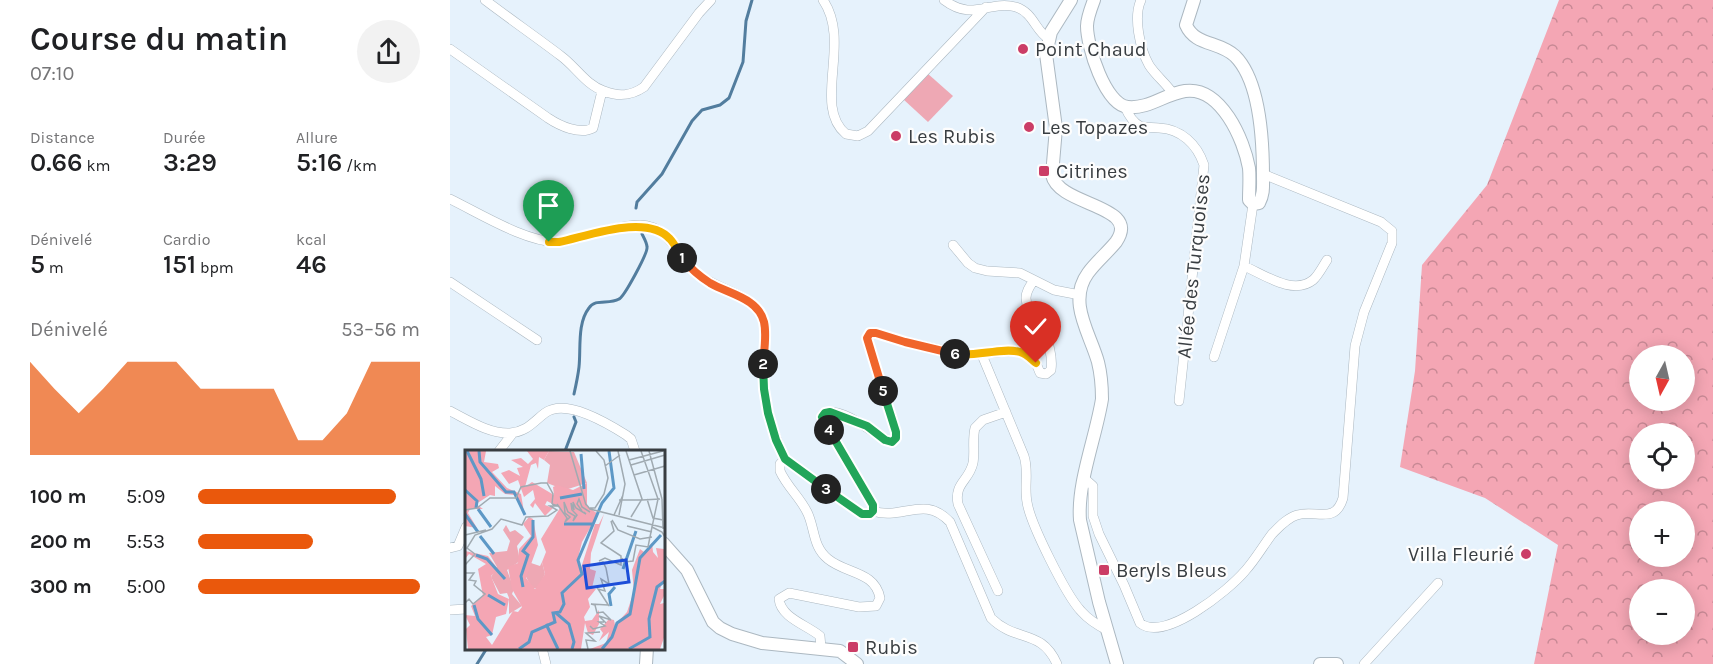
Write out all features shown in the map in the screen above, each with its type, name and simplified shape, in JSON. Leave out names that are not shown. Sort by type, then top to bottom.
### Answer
[{"type":"main road","points":[[1071,0],[1049,39],[1046,54],[1056,128],[1053,181],[1063,191],[1115,215],[1122,225],[1116,242],[1087,274],[1080,295],[1082,318],[1098,361],[1102,384],[1100,414],[1079,507],[1080,520],[1117,664]]},
{"type":"main road","points":[[1094,0],[1087,22],[1091,50],[1107,90],[1115,101],[1125,107],[1148,105],[1184,91],[1204,93],[1220,106],[1240,135],[1249,169],[1249,200],[1253,204],[1259,203],[1263,195],[1264,153],[1262,132],[1249,81],[1234,55],[1215,45],[1200,41],[1190,33],[1186,25],[1194,0]]},
{"type":"main road","points":[[664,544],[687,570],[713,622],[720,628],[762,643],[840,651],[857,664]]},
{"type":"main road","points":[[646,664],[647,649]]},
{"type":"main road","points":[[1320,664],[1337,664]]},
{"type":"street","points":[[485,0],[563,57],[588,82],[602,91],[618,95],[633,94],[644,87],[711,0]]},
{"type":"street","points":[[823,0],[828,6],[836,40],[831,95],[834,118],[846,134],[858,136],[868,131],[986,7]]},
{"type":"street","points":[[944,0],[954,8],[964,10],[1006,5],[1017,7],[1032,18],[1040,32],[1049,39]]},
{"type":"street","points":[[1141,0],[1137,23],[1149,65],[1174,95]]},
{"type":"street","points":[[450,49],[564,127],[584,130],[593,128],[602,91]]},
{"type":"street","name":"Allée des Turquoises","points":[[1125,107],[1130,117],[1142,127],[1172,129],[1182,134],[1196,148],[1204,165],[1179,401]]},
{"type":"street","points":[[1084,478],[1093,486],[1093,516],[1099,534],[1140,623],[1151,628],[1162,627],[1190,616],[1225,590],[1244,573],[1273,534],[1287,520],[1305,513],[1327,515],[1339,508],[1343,498],[1355,346],[1364,312],[1392,243],[1392,231],[1381,222],[1263,174]]},
{"type":"street","points":[[450,199],[520,232],[549,242],[559,242],[640,225],[661,232],[670,238],[683,260],[696,273],[750,302],[759,311],[764,322],[763,365],[766,405],[776,440],[785,459],[862,514],[870,514],[873,511],[881,513],[925,508],[939,512],[950,522],[991,618],[1003,628],[1043,644],[1052,652],[1057,664]]},
{"type":"street","points":[[1214,357],[1244,266],[1253,204]]},
{"type":"street","points":[[953,246],[975,268],[1014,272],[1054,290],[1080,295]]},
{"type":"street","points":[[1244,266],[1289,286],[1302,285],[1313,280],[1327,260]]},
{"type":"street","points":[[873,511],[873,505],[822,417],[825,413],[830,412],[839,414],[867,426],[885,440],[892,442],[896,438],[867,338],[870,333],[964,355],[1022,352],[1036,363],[1040,373],[1046,374],[1051,370],[1052,363],[1043,330],[1027,304],[1027,291],[1034,280]]},
{"type":"street","points":[[450,282],[537,340]]},
{"type":"street","points":[[982,355],[1026,463],[1026,492],[1031,516],[1072,600],[1089,619],[1107,630]]},
{"type":"street","points":[[450,411],[489,430],[513,433],[526,429],[552,409],[573,408],[626,435],[631,439],[635,450]]},
{"type":"street","points":[[998,591],[958,504],[957,495],[959,485],[972,465],[975,428],[983,420],[1006,412]]},
{"type":"street","points":[[500,450],[513,433]]},
{"type":"street","points":[[785,459],[780,464],[780,471],[808,515],[820,551],[831,562],[873,581],[878,588],[880,598],[876,606],[868,607],[789,593],[779,599],[779,606],[820,636],[821,648]]},
{"type":"street","points":[[450,549],[458,546],[465,529]]},
{"type":"street","points":[[1364,664],[1438,583]]},
{"type":"street","points":[[450,610],[465,609]]},
{"type":"street","points":[[542,649],[546,664]]},
{"type":"green space","points":[[1559,0],[1713,0],[1713,664],[1534,664],[1558,545],[1485,498],[1400,467],[1415,371],[1422,265],[1487,185]]},
{"type":"shaded area","points":[[927,73],[953,96],[928,122],[903,99]]},
{"type":"waterway","points":[[636,208],[637,202],[662,174],[692,121],[702,110],[720,105],[729,98],[743,62],[746,21],[752,0]]},
{"type":"waterway","points":[[574,394],[579,367],[581,329],[585,314],[595,303],[615,301],[626,291],[646,251],[647,247],[642,234]]},
{"type":"waterway","points":[[565,450],[576,422],[574,417]]},
{"type":"waterway","points":[[477,664],[486,649]]},
{"type":"place","name":"Point Chaud","points":[[1023,49]]},
{"type":"place","name":"Les Topazes","points":[[1029,127]]},
{"type":"place","name":"Les Rubis","points":[[896,136]]},
{"type":"place","name":"Citrines","points":[[1044,171]]},
{"type":"place","name":"Villa Fleurié","points":[[1526,554]]},
{"type":"place","name":"Beryls Bleus","points":[[1104,570]]},
{"type":"place","name":"Rubis","points":[[853,647]]},
{"type":"route","points":[[549,242],[559,242],[640,225],[650,227],[670,238],[683,260],[696,273],[750,302],[759,311],[764,322],[764,389],[776,440],[785,459],[862,514],[870,514],[873,511],[873,505],[822,417],[825,413],[830,412],[839,414],[867,426],[885,440],[892,442],[896,438],[867,338],[870,333],[964,355],[1022,352],[1036,363]]}]
